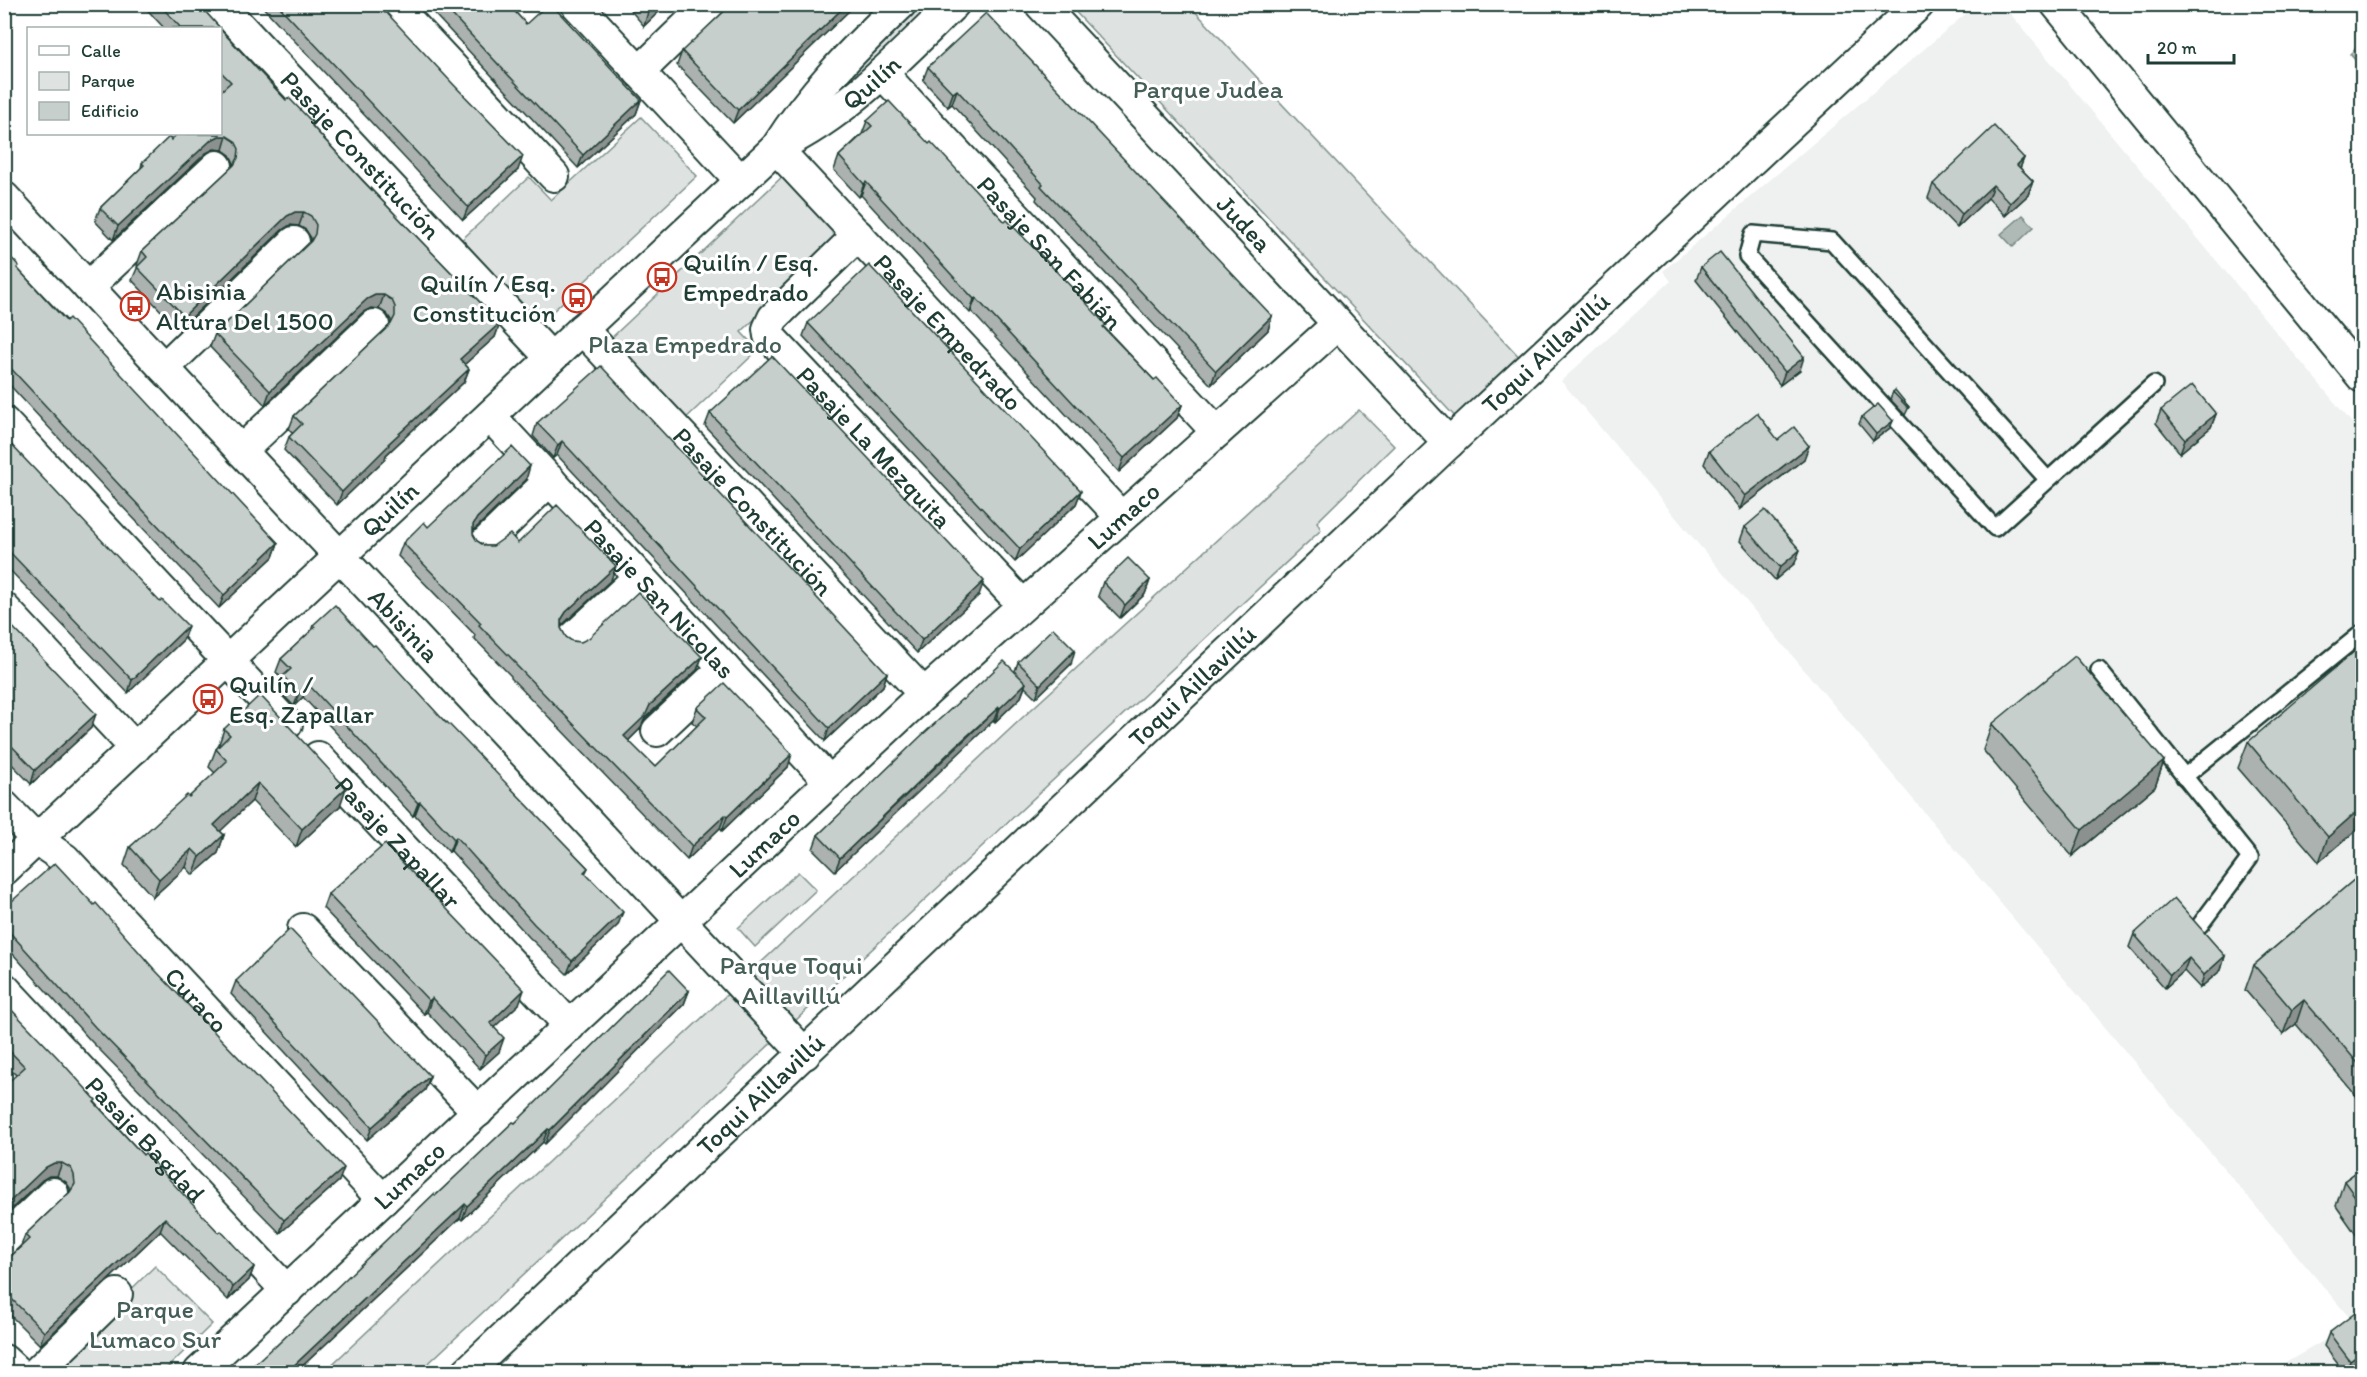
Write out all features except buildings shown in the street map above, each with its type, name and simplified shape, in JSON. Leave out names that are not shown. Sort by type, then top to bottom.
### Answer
[{"type":"street","name":"Pasaje Constitución","points":[[219,4],[551,358]]},
{"type":"street","points":[[393,4],[554,176]]},
{"type":"street","points":[[576,4],[741,181]]},
{"type":"street","points":[[639,72],[709,4]]},
{"type":"street","name":"Quilín","points":[[4,870],[776,148],[792,122],[833,70],[901,4]]},
{"type":"street","name":"Quilín","points":[[776,148],[821,121],[882,73],[954,4]]},
{"type":"street","name":"Judea","points":[[1040,4],[1449,443]]},
{"type":"street","name":"Toqui Aillavillú","points":[[467,1372],[1449,443],[1918,4]]},
{"type":"street","points":[[2056,4],[2362,378]]},
{"type":"street","name":"Pasaje San Fabián","points":[[882,73],[1217,432]]},
{"type":"street","name":"Pasaje Empedrado","points":[[776,148],[1121,518]]},
{"type":"street","points":[[88,287],[217,166]]},
{"type":"street","name":"Abisinia","points":[[4,197],[805,1054]]},
{"type":"street","name":"Pasaje La Mezquita","points":[[858,236],[773,318],[768,329],[769,336],[1023,605]]},
{"type":"street","points":[[164,368],[294,242]]},
{"type":"street","name":"Lumaco","points":[[199,1372],[924,694],[1338,324]]},
{"type":"street","points":[[241,451],[374,325]]},
{"type":"street","name":"Pasaje Constitución","points":[[582,329],[924,694]]},
{"type":"street","name":"Pasaje San Nicolas","points":[[490,416],[830,782]]},
{"type":"street","name":"Pasaje Zapallar","points":[[4,422],[570,1026]]},
{"type":"street","points":[[485,543],[550,480]]},
{"type":"street","points":[[573,638],[639,577]]},
{"type":"street","points":[[4,608],[135,748]]},
{"type":"street","points":[[657,731],[724,668]]},
{"type":"street","name":"Curaco","points":[[4,806],[36,840],[65,859],[383,1200]]},
{"type":"street","points":[[303,929],[478,1112]]},
{"type":"street","name":"Pasaje Bagdad","points":[[4,988],[287,1291]]},
{"type":"street","points":[[4,1240],[53,1193]]},
{"type":"street","points":[[37,1372],[117,1294]]},
{"type":"street","points":[[4,1360],[16,1372]]},
{"type":"lane","points":[[2048,480],[1832,241],[1753,234],[1748,256],[1995,528],[2048,480],[2154,384]]},
{"type":"lane","points":[[2184,777],[2362,633]]},
{"type":"lane","points":[[2099,670],[2250,858],[2200,925]]},
{"type":"shaded area","points":[[1976,5],[2003,5],[2362,435],[2362,1372],[2270,1372],[2354,1323],[1561,381],[1671,281],[1663,271]]},
{"type":"shaded area","points":[[2362,42],[2362,68],[2350,54]]},
{"type":"shaded area","points":[[2023,215],[2034,227],[2013,247],[2001,234]]},
{"type":"green space","points":[[911,5],[944,5],[808,119]]},
{"type":"green space","name":"Parque Judea","points":[[1069,5],[1189,5],[1525,363],[1460,422]]},
{"type":"green space","points":[[641,117],[697,176],[535,328],[456,245],[529,177],[551,200]]},
{"type":"green space","name":"Plaza Empedrado","points":[[784,175],[843,236],[741,332],[758,350],[682,422],[607,342]]},
{"type":"green space","name":"Parque Toqui Aillavillú","points":[[1359,410],[1394,446],[1317,522],[1321,530],[419,1372],[324,1372],[1022,718]]},
{"type":"green space","points":[[798,872],[816,890],[755,947],[738,928]]},
{"type":"green space","name":"Parque Lumaco Sur","points":[[155,1266],[212,1324],[163,1372],[47,1372]]},
{"type":"place","name":"Quilín / Esq. Empedrado","points":[[662,277]]},
{"type":"place","name":"Quilín / Esq. Constitución","points":[[577,298]]},
{"type":"place","name":"Abisinia Altura Del 1500","points":[[135,306]]},
{"type":"place","name":"Quilín / Esq. Zapallar","points":[[208,699]]}]
